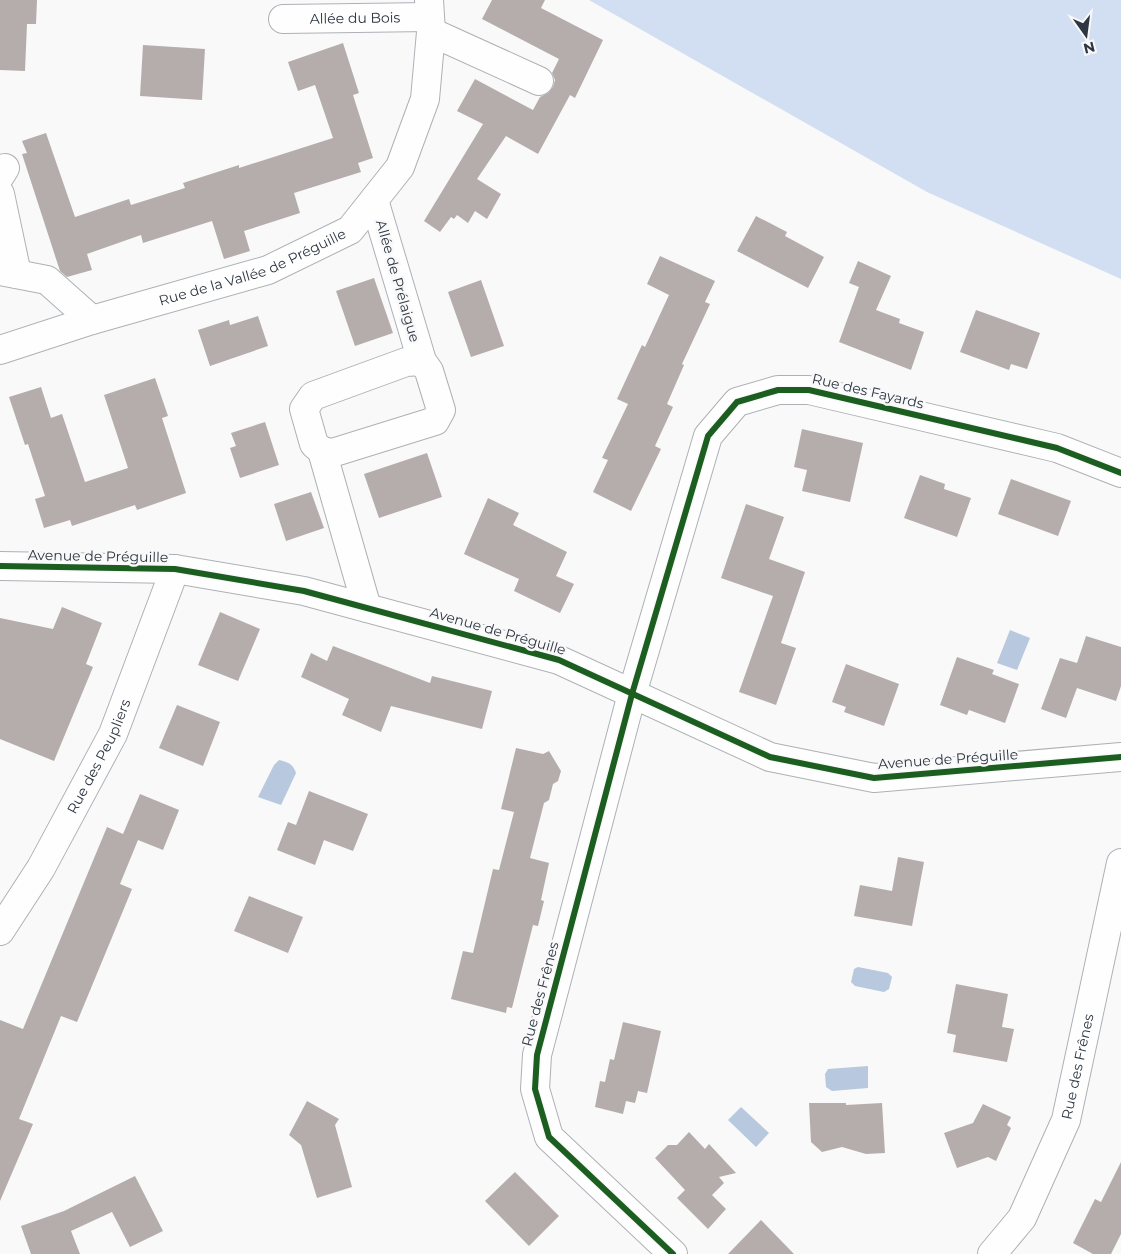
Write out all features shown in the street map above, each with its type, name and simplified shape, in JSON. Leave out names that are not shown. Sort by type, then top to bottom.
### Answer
[{"type":"street","name":"Allée du Bois","points":[[283,19],[430,16]]},
{"type":"street","points":[[430,16],[539,81]]},
{"type":"street","name":"Rue de la Vallée de Préguille","points":[[0,350],[92,320],[268,270],[350,230],[400,167],[425,100],[430,16]]},
{"type":"street","points":[[2,180],[8,272],[47,280],[92,320]]},
{"type":"street","name":"Allée de Prélaigue","points":[[322,452],[332,453],[435,421],[441,410],[429,371],[422,361],[374,200]]},
{"type":"street","name":"Allée de Prélaigue","points":[[368,608],[322,452],[314,444],[304,409],[313,396],[406,362],[422,361]]},
{"type":"street","name":"Rue des Fayards","points":[[632,694],[708,436],[736,402],[778,390],[809,390],[1057,448],[1121,473]]},
{"type":"street","name":"Avenue de Préguille","points":[[0,566],[175,570],[304,591],[559,660],[770,757],[874,778],[1121,758]]},
{"type":"street","name":"Rue des Peupliers","points":[[0,931],[41,868],[113,734],[175,570]]},
{"type":"street","name":"Rue des Frênes","points":[[632,694],[537,1055],[535,1090],[549,1137],[673,1254]]},
{"type":"street","name":"Rue des Frênes","points":[[992,1254],[1022,1218],[1066,1120],[1121,863]]},
{"type":"shaded area","points":[[589,0],[1121,0],[1121,279],[927,192]]},
{"type":"shaded area","points":[[1010,630],[1030,638],[1017,670],[997,663]]},
{"type":"shaded area","points":[[279,760],[290,764],[296,773],[281,805],[258,797],[274,765]]},
{"type":"shaded area","points":[[858,967],[888,973],[892,977],[889,989],[884,992],[855,986],[851,982],[854,969]]},
{"type":"shaded area","points":[[868,1066],[868,1088],[832,1091],[826,1087],[825,1074],[828,1069]]},
{"type":"shaded area","points":[[741,1107],[769,1133],[756,1147],[728,1120]]},
{"type":"building","points":[[0,0],[37,0],[36,24],[27,24],[25,71],[0,70]]},
{"type":"building","points":[[492,0],[545,0],[541,8],[603,40],[575,98],[570,95],[538,154],[506,136],[477,179],[501,194],[487,219],[475,211],[468,223],[457,215],[454,219],[451,217],[440,232],[424,221],[483,124],[457,111],[475,79],[533,110],[540,97],[548,93],[553,87],[555,80],[552,73],[559,59],[482,19]]},
{"type":"building","points":[[343,43],[359,93],[353,95],[373,158],[358,163],[361,172],[294,193],[300,213],[244,231],[250,251],[224,259],[212,221],[143,243],[141,235],[87,254],[92,270],[67,277],[60,271],[22,154],[27,153],[22,141],[46,133],[75,217],[129,199],[131,205],[185,188],[183,183],[239,165],[239,168],[333,138],[315,85],[298,91],[288,62]]},
{"type":"building","points":[[143,45],[205,49],[202,100],[140,96]]},
{"type":"building","points":[[756,216],[787,232],[785,236],[824,257],[808,288],[737,251]]},
{"type":"building","points":[[660,256],[715,281],[705,302],[710,304],[682,364],[684,365],[667,404],[673,407],[655,446],[661,449],[631,511],[593,492],[608,460],[602,458],[628,404],[617,399],[642,345],[645,347],[669,295],[647,284]]},
{"type":"building","points":[[858,261],[891,276],[876,310],[900,319],[899,323],[924,332],[911,370],[839,342],[859,287],[849,283]]},
{"type":"building","points":[[374,278],[393,333],[355,346],[336,291]]},
{"type":"building","points":[[481,280],[504,346],[471,357],[448,292]]},
{"type":"building","points":[[976,310],[1040,333],[1027,369],[1011,364],[1009,370],[960,352]]},
{"type":"building","points":[[258,316],[268,346],[210,366],[198,330],[229,320],[230,325]]},
{"type":"building","points":[[155,378],[168,416],[162,418],[186,493],[137,510],[135,505],[72,526],[70,520],[44,528],[35,499],[45,496],[28,444],[25,445],[9,397],[41,387],[51,418],[62,414],[85,482],[128,468],[104,395]]},
{"type":"building","points":[[265,422],[279,465],[240,478],[230,448],[236,446],[231,433]]},
{"type":"building","points":[[802,429],[863,443],[850,502],[802,491],[807,470],[794,467]]},
{"type":"building","points":[[427,453],[442,497],[379,518],[364,474]]},
{"type":"building","points":[[920,475],[945,484],[944,489],[971,498],[957,537],[904,518]]},
{"type":"building","points":[[1011,479],[1071,501],[1058,536],[998,514]]},
{"type":"building","points":[[311,492],[324,528],[286,541],[274,504]]},
{"type":"building","points":[[488,498],[519,513],[513,525],[567,552],[556,576],[574,584],[560,613],[514,591],[519,579],[464,554]]},
{"type":"building","points":[[746,504],[784,517],[769,559],[805,572],[781,643],[796,648],[776,705],[739,692],[773,596],[721,578]]},
{"type":"building","points":[[62,607],[102,623],[86,664],[93,667],[54,761],[0,739],[0,618],[53,629]]},
{"type":"building","points":[[220,612],[260,629],[238,681],[198,665]]},
{"type":"building","points":[[1086,636],[1121,647],[1121,686],[1116,701],[1077,688],[1066,718],[1041,709],[1060,658],[1077,663]]},
{"type":"building","points":[[333,646],[430,683],[432,676],[492,691],[482,729],[391,706],[381,732],[342,715],[349,699],[301,677],[311,653],[327,661]]},
{"type":"building","points":[[957,657],[994,670],[992,674],[1019,684],[1005,723],[969,710],[967,715],[940,705]]},
{"type":"building","points":[[846,664],[899,684],[884,726],[844,712],[846,707],[832,702]]},
{"type":"building","points":[[177,705],[220,722],[203,766],[159,748]]},
{"type":"building","points":[[516,748],[543,754],[549,751],[561,771],[558,781],[553,784],[549,800],[544,803],[530,858],[549,863],[541,900],[544,901],[538,926],[533,925],[512,1008],[507,1007],[506,1013],[451,999],[463,951],[473,953],[493,869],[499,870],[514,812],[501,809]]},
{"type":"building","points":[[309,791],[368,814],[353,851],[324,840],[315,865],[277,850],[288,822],[296,825]]},
{"type":"building","points":[[140,794],[179,810],[163,850],[138,840],[120,884],[132,889],[77,1022],[61,1016],[19,1119],[33,1124],[0,1201],[0,1020],[23,1029],[107,827],[123,834]]},
{"type":"building","points":[[898,857],[924,862],[912,926],[854,916],[860,885],[892,891]]},
{"type":"building","points":[[249,896],[303,917],[288,953],[234,931]]},
{"type":"building","points":[[956,984],[1008,994],[1002,1027],[1014,1029],[1007,1062],[953,1052],[956,1035],[947,1033]]},
{"type":"building","points":[[623,1022],[661,1031],[647,1093],[638,1091],[635,1103],[626,1101],[623,1114],[595,1107],[600,1081],[605,1082],[610,1059],[614,1060]]},
{"type":"building","points":[[307,1101],[339,1119],[335,1125],[352,1187],[317,1198],[301,1145],[289,1135]]},
{"type":"building","points":[[809,1103],[846,1103],[846,1105],[882,1103],[885,1153],[866,1154],[842,1147],[822,1152],[811,1142]]},
{"type":"building","points":[[983,1104],[1011,1117],[1007,1125],[1011,1128],[996,1161],[988,1157],[957,1168],[944,1133],[973,1123]]},
{"type":"building","points":[[689,1132],[705,1149],[709,1144],[736,1173],[719,1177],[724,1183],[712,1195],[726,1209],[708,1229],[677,1198],[685,1190],[655,1158],[668,1145],[677,1145]]},
{"type":"building","points":[[1121,1162],[1121,1234],[1111,1254],[1093,1254],[1073,1243],[1095,1199],[1101,1202]]},
{"type":"building","points":[[515,1172],[559,1216],[529,1246],[485,1201]]},
{"type":"building","points":[[135,1176],[163,1231],[130,1247],[112,1212],[71,1231],[80,1254],[31,1254],[21,1226],[64,1211]]},
{"type":"building","points":[[761,1220],[794,1254],[728,1254]]},
{"type":"cycle path","points":[[673,1254],[549,1137],[535,1089],[537,1055],[632,694],[708,436],[737,402],[778,390],[809,390],[1057,448],[1121,473]]},
{"type":"cycle path","points":[[0,566],[175,569],[304,591],[559,660],[770,757],[874,778],[1121,757]]}]
